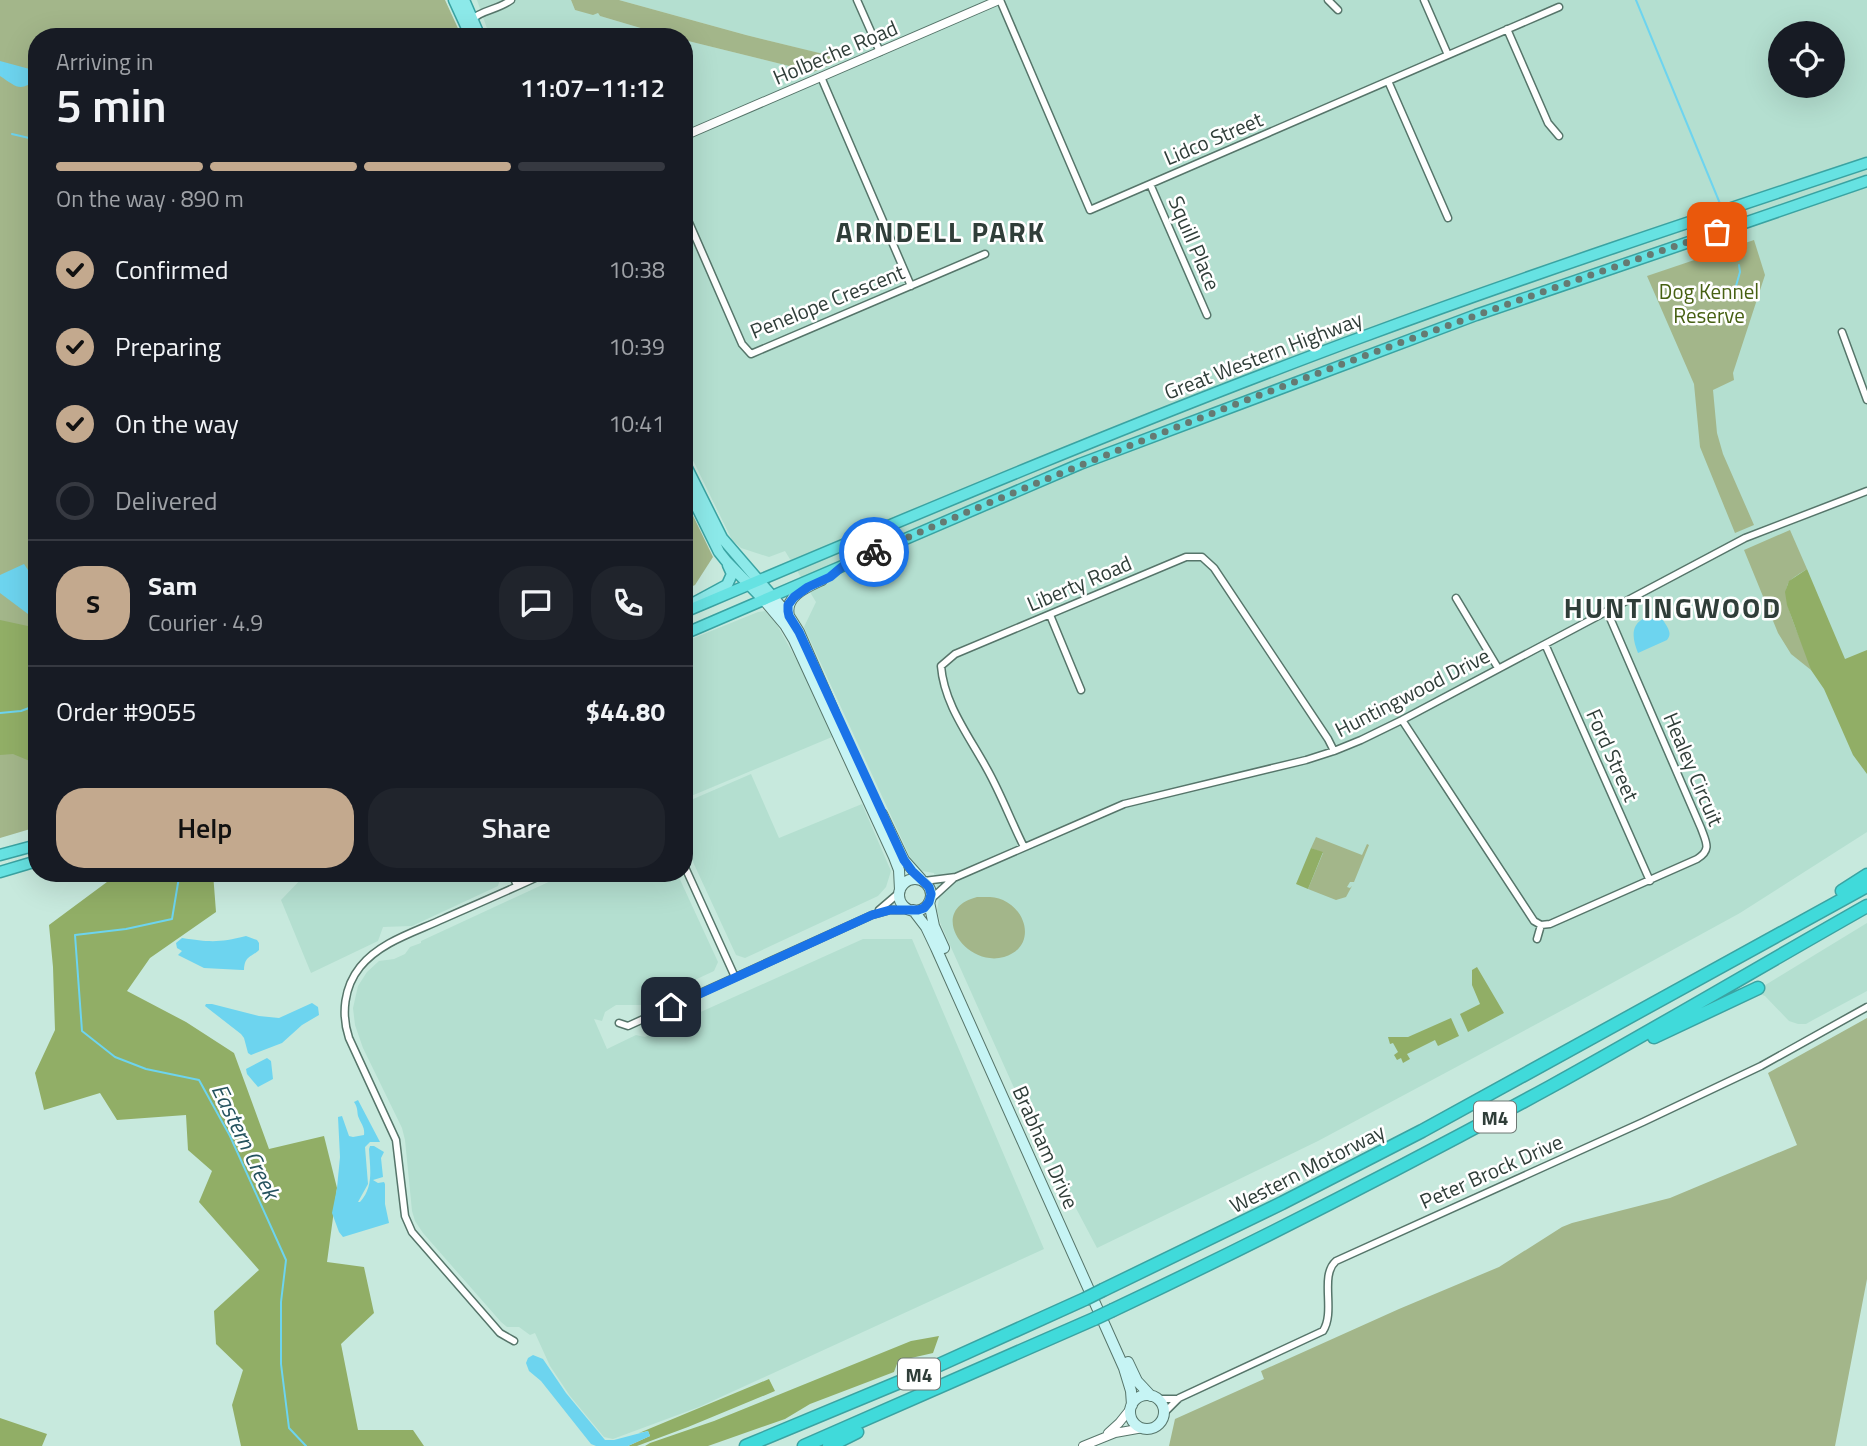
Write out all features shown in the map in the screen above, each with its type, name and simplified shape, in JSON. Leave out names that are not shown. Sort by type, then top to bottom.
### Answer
[{"type":"highway","name":"Great Western Highway","points":[[693,606],[1066,452],[1424,314],[1867,163]]},
{"type":"highway","name":"Great Western Highway","points":[[693,630],[1080,464],[1430,332],[1867,181]]},
{"type":"highway","points":[[1424,314],[1430,332]]},
{"type":"highway","points":[[0,855],[28,847]]},
{"type":"highway","points":[[0,872],[28,864]]},
{"type":"highway","points":[[1801,922],[1802,915],[1867,875]]},
{"type":"highway","name":"Western Motorway","points":[[746,1446],[919,1374],[1085,1299],[1238,1225],[1410,1138],[1867,886]]},
{"type":"highway","name":"Western Motorway","points":[[804,1446],[1094,1319],[1218,1260],[1552,1085],[1867,906]]},
{"type":"highway","points":[[1552,1085],[1603,1064],[1657,1035],[1758,988]]},
{"type":"highway","points":[[829,1446],[880,1420],[884,1412]]},
{"type":"main road","points":[[454,0],[471,28]]},
{"type":"main road","points":[[464,0],[476,16],[475,28]]},
{"type":"main road","points":[[693,480],[722,538],[753,582],[789,616],[799,632],[904,860],[930,889],[930,901],[922,909],[912,910],[902,903],[899,870],[894,857],[794,640],[768,598]]},
{"type":"main road","points":[[693,500],[732,574],[727,584],[693,605]]},
{"type":"main road","points":[[727,562],[753,582]]},
{"type":"main road","points":[[789,616],[788,605],[797,594],[830,577],[843,566]]},
{"type":"main road","points":[[900,891],[908,880],[922,880]]},
{"type":"main road","name":"Brabham Drive","points":[[930,901],[934,926],[1120,1344],[1137,1381],[1154,1397]]},
{"type":"main road","name":"Brabham Drive","points":[[912,910],[926,927],[936,948],[1118,1355],[1129,1383],[1132,1407]]},
{"type":"main road","points":[[1154,1397],[1162,1405],[1162,1420],[1151,1428],[1143,1428],[1133,1420],[1132,1407],[1138,1398],[1154,1397]]},
{"type":"street","points":[[476,16],[511,0]]},
{"type":"street","points":[[857,0],[880,52]]},
{"type":"street","name":"Holbeche Road","points":[[693,132],[999,0]]},
{"type":"street","name":"Lidco Street","points":[[999,0],[1090,210],[1559,7]]},
{"type":"street","points":[[1328,0],[1338,10]]},
{"type":"street","points":[[1424,0],[1448,55]]},
{"type":"street","points":[[477,28],[489,11]]},
{"type":"street","points":[[1507,29],[1548,123],[1559,136]]},
{"type":"street","points":[[821,77],[911,286]]},
{"type":"street","points":[[1388,81],[1448,218]]},
{"type":"street","name":"Squill Place","points":[[1150,184],[1207,315]]},
{"type":"street","name":"Penelope Crescent","points":[[693,232],[742,344],[751,354],[985,254]]},
{"type":"street","points":[[1842,332],[1867,400]]},
{"type":"street","name":"Huntingwood Drive","points":[[922,880],[956,877],[1132,801],[1282,766],[1362,740],[1745,538],[1867,491]]},
{"type":"street","name":"Liberty Road","points":[[1024,847],[991,777],[958,717],[942,680],[941,666],[955,654],[1181,559],[1202,557],[1214,568],[1334,751]]},
{"type":"street","points":[[1456,598],[1498,668]]},
{"type":"street","name":"Healey Circuit","points":[[1541,925],[1550,924],[1697,859],[1704,855],[1706,850],[1607,611]]},
{"type":"street","points":[[1050,615],[1082,690]]},
{"type":"street","name":"Ford Street","points":[[1545,644],[1650,880]]},
{"type":"street","points":[[1402,720],[1534,921],[1541,925],[1537,939]]},
{"type":"street","name":"Huntingwood Drive","points":[[930,901],[956,877]]},
{"type":"street","points":[[515,882],[517,886]]},
{"type":"street","points":[[514,1341],[500,1333],[408,1225],[396,1140],[349,1038],[345,1015],[346,998],[351,983],[367,960],[394,942],[526,882]]},
{"type":"street","points":[[692,882],[735,977]]},
{"type":"street","points":[[872,915],[900,891]]},
{"type":"street","points":[[619,1023],[628,1027],[872,915],[890,910],[912,910]]},
{"type":"street","name":"Peter Brock Drive","points":[[1164,1413],[1180,1398],[1323,1331],[1329,1313],[1330,1269],[1336,1261],[1750,1071],[1867,1007]]},
{"type":"street","name":"Peter Brock Drive","points":[[1154,1397],[1180,1398]]},
{"type":"street","points":[[1100,1439],[1119,1423],[1132,1407]]},
{"type":"street","points":[[1083,1446],[1123,1431],[1143,1428]]},
{"type":"shaded area","points":[[477,0],[571,0],[575,10],[598,13],[600,16],[641,28],[487,28]]},
{"type":"shaded area","points":[[619,0],[1867,0],[1867,832],[1740,913],[1572,1005],[1318,1141],[1097,1248],[1050,1159],[1028,1109],[1019,1099],[941,925],[934,873],[922,871],[913,864],[804,627],[816,602],[785,551],[769,557],[741,548],[732,540],[693,460],[693,42],[813,72],[843,59]]},
{"type":"shaded area","points":[[765,611],[776,623],[805,675],[832,737],[693,795],[693,638]]},
{"type":"shaded area","points":[[751,774],[779,838],[862,804],[891,871],[886,887],[878,896],[745,958],[736,955],[693,862],[693,799]]},
{"type":"shaded area","points":[[298,882],[499,882],[498,886],[412,926],[383,927],[378,941],[311,973],[281,900]]},
{"type":"shaded area","points":[[549,882],[681,882],[718,962],[714,971],[641,1005],[616,1005],[605,1012],[602,1021],[594,1019],[607,1049],[636,1035],[645,1037],[863,939],[912,939],[1044,1249],[699,1407],[613,1439],[604,1437],[570,1396],[550,1366],[535,1333],[530,1335],[519,1327],[507,1327],[501,1322],[415,1221],[402,1128],[363,1048],[355,1025],[353,1008],[358,986],[367,972],[379,961],[405,954],[410,947]]},
{"type":"shaded area","points":[[1867,923],[1867,991],[1806,1024],[1789,1021],[1765,996],[1754,992]]},
{"type":"green space","points":[[0,0],[445,0],[458,28],[28,28],[28,830],[0,838]]},
{"type":"green space","points":[[571,0],[619,0],[844,59],[813,72],[693,42],[693,28],[641,28],[600,16],[598,13],[593,15],[575,10]]},
{"type":"green space","name":"Dog Kennel Reserve","points":[[1754,240],[1765,275],[1733,373],[1734,380],[1713,390],[1717,433],[1723,454],[1754,525],[1735,533],[1700,447],[1694,384],[1647,276],[1724,250],[1732,254],[1738,252],[1742,244]]},
{"type":"green space","points":[[693,516],[713,557],[693,586]]},
{"type":"green space","points":[[1790,530],[1807,569],[1789,582],[1787,600],[1811,670],[1791,654],[1778,633],[1744,550]]},
{"type":"green space","points":[[1807,569],[1845,659],[1867,650],[1867,774],[1853,755],[1824,689],[1811,670],[1787,605],[1785,592],[1789,581]]},
{"type":"green space","points":[[0,620],[28,626],[28,760],[13,754],[0,755]]},
{"type":"green space","points":[[1316,837],[1362,855],[1367,844],[1369,845],[1354,882],[1350,882],[1347,887],[1352,886],[1346,897],[1336,900],[1308,889],[1323,853],[1311,848]]},
{"type":"green space","points":[[1311,848],[1323,852],[1308,889],[1296,884]]},
{"type":"green space","points":[[107,882],[214,882],[216,912],[150,958],[127,991],[186,1022],[234,1053],[269,1149],[324,1136],[337,1188],[327,1262],[364,1267],[374,1313],[341,1344],[358,1430],[413,1430],[424,1446],[241,1446],[232,1405],[243,1370],[216,1344],[214,1311],[259,1270],[199,1202],[212,1171],[188,1150],[186,1115],[117,1120],[100,1093],[44,1110],[35,1073],[55,1030],[49,925]]},
{"type":"green space","points":[[977,897],[1000,899],[1018,913],[1025,930],[1021,946],[1014,952],[1004,957],[990,958],[976,954],[957,936],[953,925],[954,913],[962,904]]},
{"type":"green space","points":[[1477,967],[1504,1013],[1468,1032],[1460,1014],[1480,1004],[1472,985],[1472,970]]},
{"type":"green space","points":[[1451,1018],[1459,1036],[1438,1046],[1435,1040],[1407,1054],[1410,1059],[1403,1063],[1401,1058],[1397,1060],[1394,1055],[1398,1052],[1393,1043],[1390,1044],[1388,1037],[1408,1037]]},
{"type":"green space","points":[[1867,1018],[1867,1279],[1835,1446],[1169,1446],[1175,1419],[1264,1379],[1261,1371],[1499,1267],[1562,1227],[1670,1198],[1797,1145],[1768,1073]]},
{"type":"green space","points":[[939,1336],[933,1353],[898,1361],[894,1372],[810,1404],[785,1419],[708,1446],[645,1446],[911,1341]]},
{"type":"green space","points":[[769,1379],[775,1391],[688,1427],[637,1446],[628,1446],[650,1436],[648,1431],[639,1433]]},
{"type":"green space","points":[[0,1418],[47,1434],[42,1446],[0,1446]]},
{"type":"water","points":[[0,61],[28,69],[28,85],[18,87],[0,76]]},
{"type":"water","points":[[24,564],[28,570],[28,614],[0,593],[0,575]]},
{"type":"water","points":[[1645,618],[1663,620],[1669,635],[1667,640],[1638,653],[1634,629]]},
{"type":"water","points":[[246,936],[257,940],[259,950],[247,959],[244,970],[204,968],[178,955],[182,951],[177,948],[176,943],[182,938],[214,941]]},
{"type":"water","points":[[312,1003],[318,1007],[319,1015],[302,1025],[282,1043],[251,1055],[241,1034],[205,1006],[212,1004],[259,1016],[279,1018]]},
{"type":"water","points":[[267,1058],[271,1061],[273,1079],[258,1087],[246,1069]]},
{"type":"water","points":[[358,1100],[380,1142],[370,1142],[365,1147],[368,1184],[358,1202],[364,1196],[369,1183],[369,1149],[374,1146],[384,1152],[381,1158],[383,1177],[373,1180],[385,1184],[389,1223],[343,1237],[332,1213],[340,1157],[338,1117],[342,1116],[349,1136],[364,1135],[354,1102]]},
{"type":"water","points":[[533,1355],[543,1359],[566,1393],[605,1440],[648,1431],[650,1436],[628,1446],[591,1444],[541,1381],[529,1371],[526,1363]]},
{"type":"waterway","points":[[1636,0],[1721,206]]},
{"type":"waterway","points":[[12,134],[28,138]]},
{"type":"waterway","points":[[1730,233],[1735,252]]},
{"type":"waterway","points":[[1734,293],[1740,272],[1739,265]]},
{"type":"waterway","name":"Eastern Creek","points":[[0,713],[28,708]]},
{"type":"waterway","name":"Eastern Creek","points":[[178,882],[172,919],[126,929],[75,935],[82,1031],[115,1057],[146,1069],[199,1080],[230,1136],[286,1260],[281,1302],[281,1364],[289,1428],[306,1446]]},
{"type":"way so far","points":[[874,552],[1080,464],[1317,374],[1476,314],[1717,232]]},
{"type":"district","name":"ARNDELL PARK","points":[[941,231]]},
{"type":"district","name":"HUNTINGWOOD","points":[[1673,607]]},
{"type":"route","points":[[671,1007],[872,915],[890,910],[920,910],[930,901],[929,887],[904,860],[788,611],[789,603],[803,589],[874,552]]}]
